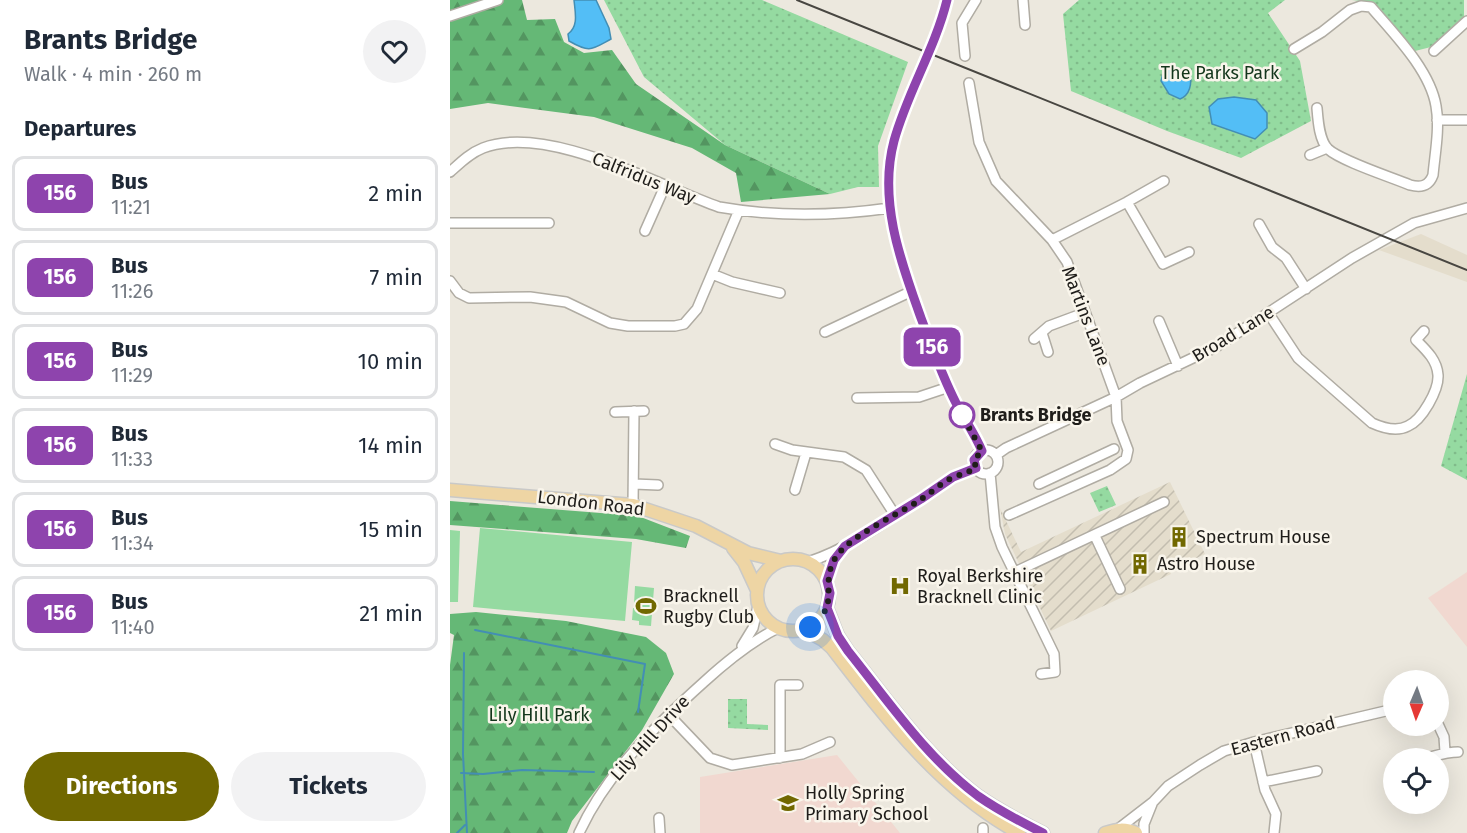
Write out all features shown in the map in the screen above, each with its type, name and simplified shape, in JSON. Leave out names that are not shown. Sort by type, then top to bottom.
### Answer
[{"type":"main road","name":"London Road","points":[[450,490],[633,505],[691,524],[748,553],[781,561]]},
{"type":"main road","name":"London Road","points":[[726,542],[744,562],[757,590]]},
{"type":"main road","points":[[805,630],[819,620],[827,608],[830,593],[827,581],[822,572],[808,562],[781,561],[765,572],[760,579],[757,590],[759,606],[765,618],[778,628],[786,631],[805,630],[823,640],[903,736],[955,790],[992,818],[1018,833]]},
{"type":"main road","points":[[827,608],[838,636],[848,651],[932,754],[980,797],[1043,833]]},
{"type":"main road","points":[[1105,833],[1118,829],[1127,829],[1136,833]]},
{"type":"street","points":[[450,16],[498,0]]},
{"type":"street","points":[[947,0],[894,142],[889,180],[890,208],[894,237],[937,363],[982,451]]},
{"type":"street","points":[[965,56],[962,23],[976,0]]},
{"type":"street","points":[[1023,0],[1025,25]]},
{"type":"street","points":[[1294,49],[1322,32],[1350,10],[1361,6],[1371,7],[1405,47],[1430,85],[1436,105],[1437,120],[1433,175],[1430,182],[1425,186],[1410,185],[1341,157],[1327,148],[1319,127],[1317,108]]},
{"type":"street","points":[[1434,51],[1467,21]]},
{"type":"street","name":"Martins Lane","points":[[969,83],[979,142],[996,181],[1052,240],[1067,262],[1116,397],[1117,421],[1128,450],[1126,459],[1087,481]]},
{"type":"street","points":[[1437,120],[1467,120]]},
{"type":"street","name":"Calfridus Way","points":[[450,172],[468,156],[484,148],[507,143],[535,144],[609,161],[719,207],[830,214],[890,208]]},
{"type":"street","points":[[1310,155],[1327,148]]},
{"type":"street","points":[[1052,240],[1164,181]]},
{"type":"street","points":[[645,231],[665,186]]},
{"type":"street","points":[[1127,202],[1163,264],[1188,252]]},
{"type":"street","name":"Broad Lane","points":[[996,455],[1006,448],[1216,347],[1374,244],[1414,223],[1467,208]]},
{"type":"street","points":[[450,280],[459,293],[469,298],[530,297],[566,302],[610,322],[628,326],[665,327],[684,324],[697,309],[739,210]]},
{"type":"street","points":[[450,223],[549,223]]},
{"type":"street","points":[[1259,224],[1272,247],[1286,258],[1306,289]]},
{"type":"street","points":[[712,274],[732,282],[780,293]]},
{"type":"street","points":[[825,332],[912,291]]},
{"type":"street","points":[[1048,352],[1038,336],[1049,326],[1084,313]]},
{"type":"street","points":[[1269,314],[1298,358],[1372,423],[1383,428],[1408,426],[1419,417],[1434,395],[1438,375],[1432,356],[1416,340],[1424,331]]},
{"type":"street","points":[[1159,321],[1178,366]]},
{"type":"street","points":[[857,399],[919,397],[949,387]]},
{"type":"street","points":[[633,505],[634,411]]},
{"type":"street","points":[[615,412],[645,411]]},
{"type":"street","points":[[775,444],[806,453],[844,457],[866,471],[895,515]]},
{"type":"street","points":[[1009,515],[1080,465],[1114,449]]},
{"type":"street","points":[[988,450],[996,455],[998,466],[990,473],[982,473],[976,468],[974,460],[982,451],[988,450]]},
{"type":"street","points":[[795,490],[806,453]]},
{"type":"street","points":[[1039,493],[1087,481],[1080,465]]},
{"type":"street","points":[[808,562],[845,546],[953,477],[976,468]]},
{"type":"street","points":[[990,473],[995,527],[1054,654],[1056,672],[1041,674]]},
{"type":"street","points":[[634,484],[657,485]]},
{"type":"street","points":[[1015,572],[1164,502]]},
{"type":"street","points":[[1095,536],[1120,590]]},
{"type":"street","points":[[827,581],[834,560],[845,546]]},
{"type":"street","name":"Lily Hill Drive","points":[[735,655],[749,636],[759,606]]},
{"type":"street","name":"Lily Hill Drive","points":[[579,833],[613,777],[669,715],[735,655],[756,639],[778,628]]},
{"type":"street","points":[[780,758],[780,685],[798,685]]},
{"type":"street","name":"Eastern Road","points":[[1118,829],[1153,802],[1168,786],[1224,751],[1383,710]]},
{"type":"street","points":[[669,715],[710,758],[732,765],[802,754],[830,742]]},
{"type":"street","points":[[1254,742],[1263,782],[1276,814],[1274,833]]},
{"type":"street","points":[[1449,752],[1458,752]]},
{"type":"street","points":[[1263,782],[1317,771]]},
{"type":"street","name":"Eastern Road","points":[[1144,833],[1143,824],[1153,802]]},
{"type":"street","points":[[659,818],[660,833]]},
{"type":"shaded area","points":[[1421,234],[1467,255],[1467,282],[1379,250]]},
{"type":"shaded area","points":[[1170,482],[1205,554],[1170,571],[1171,574],[1051,631],[1005,534],[1000,508],[1021,552]]},
{"type":"shaded area","points":[[1467,572],[1467,647],[1428,598]]},
{"type":"shaded area","name":"Holly Spring Primary School","points":[[837,755],[900,833],[700,833],[700,777]]},
{"type":"green space","points":[[450,0],[522,0],[527,20],[555,19],[564,42],[584,53],[612,50],[636,84],[725,145],[830,194],[741,202],[736,173],[692,148],[594,117],[488,103],[450,109]]},
{"type":"green space","points":[[604,0],[762,0],[908,62],[878,146],[879,187],[858,187],[830,194],[725,145],[644,77]]},
{"type":"green space","name":"The Parks Park","points":[[1079,0],[1285,0],[1268,13],[1300,61],[1311,121],[1241,158],[1167,131],[1071,91],[1063,14]]},
{"type":"green space","points":[[1352,0],[1464,0],[1464,19],[1431,47],[1415,51],[1373,2]]},
{"type":"green space","points":[[1467,374],[1467,480],[1441,466]]},
{"type":"green space","points":[[1107,486],[1116,505],[1099,512],[1090,493]]},
{"type":"green space","points":[[450,501],[638,516],[690,536],[686,548],[636,539],[450,525]]},
{"type":"green space","points":[[480,528],[632,542],[625,621],[473,607]]},
{"type":"green space","points":[[450,530],[460,531],[458,602],[450,602]]},
{"type":"green space","name":"Bracknell Rugby Club","points":[[635,586],[654,588],[651,626],[639,625],[639,621],[632,620],[633,608],[640,608],[640,605],[634,604]]},
{"type":"green space","name":"Lily Hill Park","points":[[476,612],[566,621],[646,637],[666,653],[674,674],[642,730],[572,821],[567,833],[450,833],[450,665],[454,635],[450,633],[450,614]]},
{"type":"green space","points":[[728,699],[747,699],[747,724],[768,725],[768,730],[728,728]]},
{"type":"water","points":[[574,0],[596,0],[609,28],[611,39],[590,49],[569,41],[568,34],[575,23]]},
{"type":"water","points":[[1173,66],[1190,74],[1189,89],[1180,99],[1169,94],[1161,81],[1164,70]]},
{"type":"water","points":[[1234,97],[1256,100],[1267,113],[1267,128],[1255,139],[1212,124],[1209,107],[1218,99]]},
{"type":"waterway","points":[[475,630],[645,664],[638,712]]},
{"type":"waterway","points":[[464,653],[463,754],[467,833]]},
{"type":"waterway","points":[[461,773],[483,774],[522,770],[594,772]]},
{"type":"waterway","points":[[457,833],[465,825]]},
{"type":"railway","points":[[797,0],[1467,270]]},
{"type":"bus line","name":"156","points":[[947,0],[894,142],[889,180],[890,208],[894,237],[937,363],[982,451],[974,460],[976,468],[953,477],[845,546],[831,567],[827,581],[830,593],[827,608],[838,636],[848,651],[932,754],[980,797],[1013,818],[1043,833]]},
{"type":"place","name":"Brants Bridge","points":[[962,415]]},
{"type":"place","name":"Spectrum House","points":[[1179,537]]},
{"type":"place","name":"Astro House","points":[[1140,564]]},
{"type":"place","name":"Royal Berkshire Bracknell Clinic","points":[[900,586]]},
{"type":"place","name":"Bracknell Rugby Club","points":[[646,606]]},
{"type":"place","name":"Holly Spring Primary School","points":[[788,803]]},
{"type":"route","points":[[810,627],[824,615],[829,601],[827,581],[831,567],[845,546],[953,477],[976,468],[974,460],[982,451],[962,415]]}]
